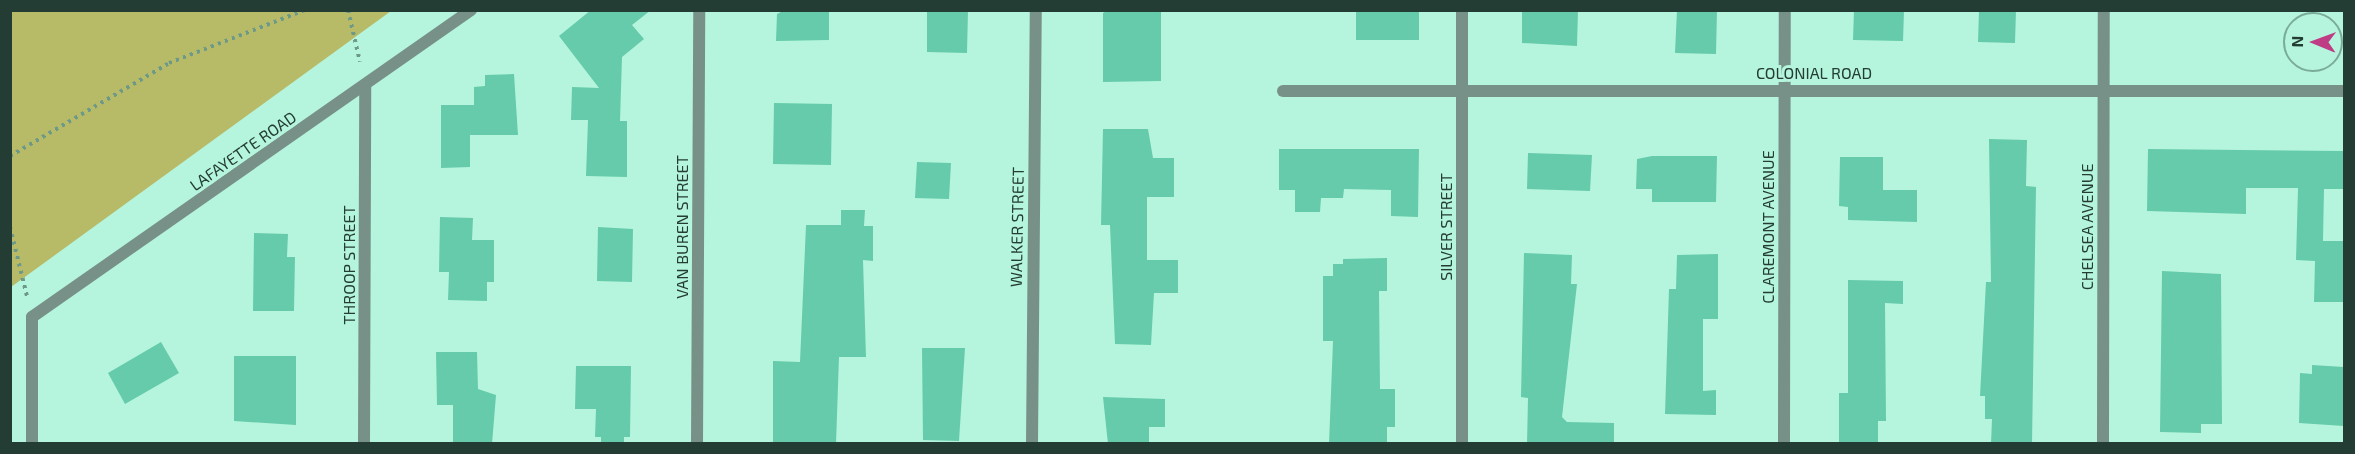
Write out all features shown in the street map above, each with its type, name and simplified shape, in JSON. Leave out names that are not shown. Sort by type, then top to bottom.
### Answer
[{"type":"street","name":"LAFAYETTE ROAD","points":[[32,317],[471,10]]},
{"type":"street","name":"VAN BUREN STREET","points":[[697,444],[699,10]]},
{"type":"street","name":"WALKER STREET","points":[[1032,444],[1036,10]]},
{"type":"street","name":"SILVER STREET","points":[[1462,10],[1462,444]]},
{"type":"street","name":"CLAREMONT AVENUE","points":[[1784,444],[1785,10]]},
{"type":"street","name":"CHELSEA AVENUE","points":[[2103,444],[2104,10]]},
{"type":"street","name":"THROOP STREET","points":[[364,444],[365,86]]},
{"type":"street","name":"COLONIAL ROAD","points":[[1283,91],[1462,89],[2344,90]]},
{"type":"street","points":[[32,317],[32,444]]},
{"type":"path","points":[[10,156],[170,63],[305,10]]},
{"type":"path","points":[[348,10],[365,86]]},
{"type":"path","points":[[10,227],[32,317]]},
{"type":"green space","points":[[11,10],[391,10],[391,11],[11,287]]},
{"type":"building","points":[[591,10],[651,10],[632,25],[644,39],[622,57],[620,121],[627,121],[627,177],[586,176],[588,120],[571,120],[572,87],[599,88],[559,36]]},
{"type":"building","points":[[785,10],[829,10],[829,40],[776,41],[777,14]]},
{"type":"building","points":[[927,10],[968,10],[967,53],[927,52]]},
{"type":"building","points":[[1108,10],[1161,10],[1161,81],[1103,82],[1103,13]]},
{"type":"building","points":[[1356,10],[1419,10],[1419,40],[1356,40]]},
{"type":"building","points":[[1522,10],[1578,10],[1577,46],[1522,43]]},
{"type":"building","points":[[1677,10],[1717,10],[1716,54],[1675,53]]},
{"type":"building","points":[[1854,10],[1904,11],[1903,41],[1853,40]]},
{"type":"building","points":[[1979,10],[2016,10],[2015,43],[1978,42]]},
{"type":"building","points":[[514,74],[518,135],[470,135],[470,167],[441,168],[441,105],[474,105],[474,87],[485,86],[485,75]]},
{"type":"building","points":[[774,103],[832,104],[831,165],[773,164]]},
{"type":"building","points":[[1103,129],[1148,129],[1153,158],[1174,158],[1174,197],[1147,197],[1147,260],[1178,260],[1178,293],[1154,293],[1151,345],[1115,344],[1110,225],[1101,225]]},
{"type":"building","points":[[1989,139],[2027,140],[2026,186],[2036,187],[2032,444],[1991,444],[1992,419],[1985,419],[1985,396],[1980,396],[1986,282],[1991,282]]},
{"type":"building","points":[[1279,149],[1419,149],[1418,217],[1391,216],[1391,190],[1344,189],[1343,198],[1321,198],[1320,212],[1295,212],[1295,190],[1279,190]]},
{"type":"building","points":[[2148,149],[2344,151],[2344,189],[2324,189],[2323,241],[2344,241],[2344,302],[2314,302],[2315,261],[2296,260],[2298,188],[2246,188],[2246,214],[2147,211]]},
{"type":"building","points":[[1528,153],[1592,155],[1590,191],[1527,189]]},
{"type":"building","points":[[1652,156],[1717,156],[1716,202],[1652,202],[1652,189],[1636,189],[1637,159]]},
{"type":"building","points":[[1840,157],[1883,157],[1883,190],[1917,190],[1917,222],[1848,220],[1848,207],[1839,206]]},
{"type":"building","points":[[917,162],[951,163],[949,199],[915,198]]},
{"type":"building","points":[[841,210],[865,210],[864,226],[873,226],[873,261],[863,260],[866,357],[839,357],[836,444],[773,444],[773,361],[800,362],[806,225],[841,225]]},
{"type":"building","points":[[440,217],[473,218],[472,240],[494,240],[494,282],[487,282],[487,301],[448,300],[449,272],[439,272]]},
{"type":"building","points":[[598,227],[633,229],[632,282],[597,281]]},
{"type":"building","points":[[254,233],[288,234],[287,257],[295,257],[294,311],[253,311]]},
{"type":"building","points":[[1524,253],[1572,255],[1571,284],[1577,284],[1562,417],[1567,422],[1614,423],[1614,444],[1527,444],[1528,398],[1521,397]]},
{"type":"building","points":[[1718,254],[1718,319],[1703,319],[1703,391],[1716,390],[1716,415],[1665,414],[1669,289],[1676,289],[1677,255]]},
{"type":"building","points":[[1387,258],[1387,291],[1379,291],[1380,389],[1395,389],[1395,427],[1387,427],[1387,444],[1329,444],[1333,341],[1323,341],[1323,276],[1333,276],[1333,264],[1343,264],[1343,259]]},
{"type":"building","points":[[2162,271],[2221,274],[2222,424],[2201,424],[2201,433],[2160,432]]},
{"type":"building","points":[[1848,280],[1903,281],[1903,304],[1885,303],[1886,421],[1878,421],[1878,444],[1839,444],[1839,393],[1848,393]]},
{"type":"building","points":[[161,342],[179,373],[125,404],[108,373]]},
{"type":"building","points":[[922,348],[965,348],[959,441],[923,440]]},
{"type":"building","points":[[436,352],[477,352],[478,389],[496,395],[492,444],[453,444],[453,405],[437,405]]},
{"type":"building","points":[[234,356],[296,356],[296,425],[234,421]]},
{"type":"building","points":[[2312,365],[2344,367],[2344,426],[2299,423],[2300,373],[2312,374]]},
{"type":"building","points":[[576,366],[631,366],[630,437],[624,437],[624,444],[601,444],[601,437],[595,437],[596,409],[575,409]]},
{"type":"building","points":[[1103,397],[1165,399],[1165,427],[1149,427],[1149,444],[1108,444]]}]
